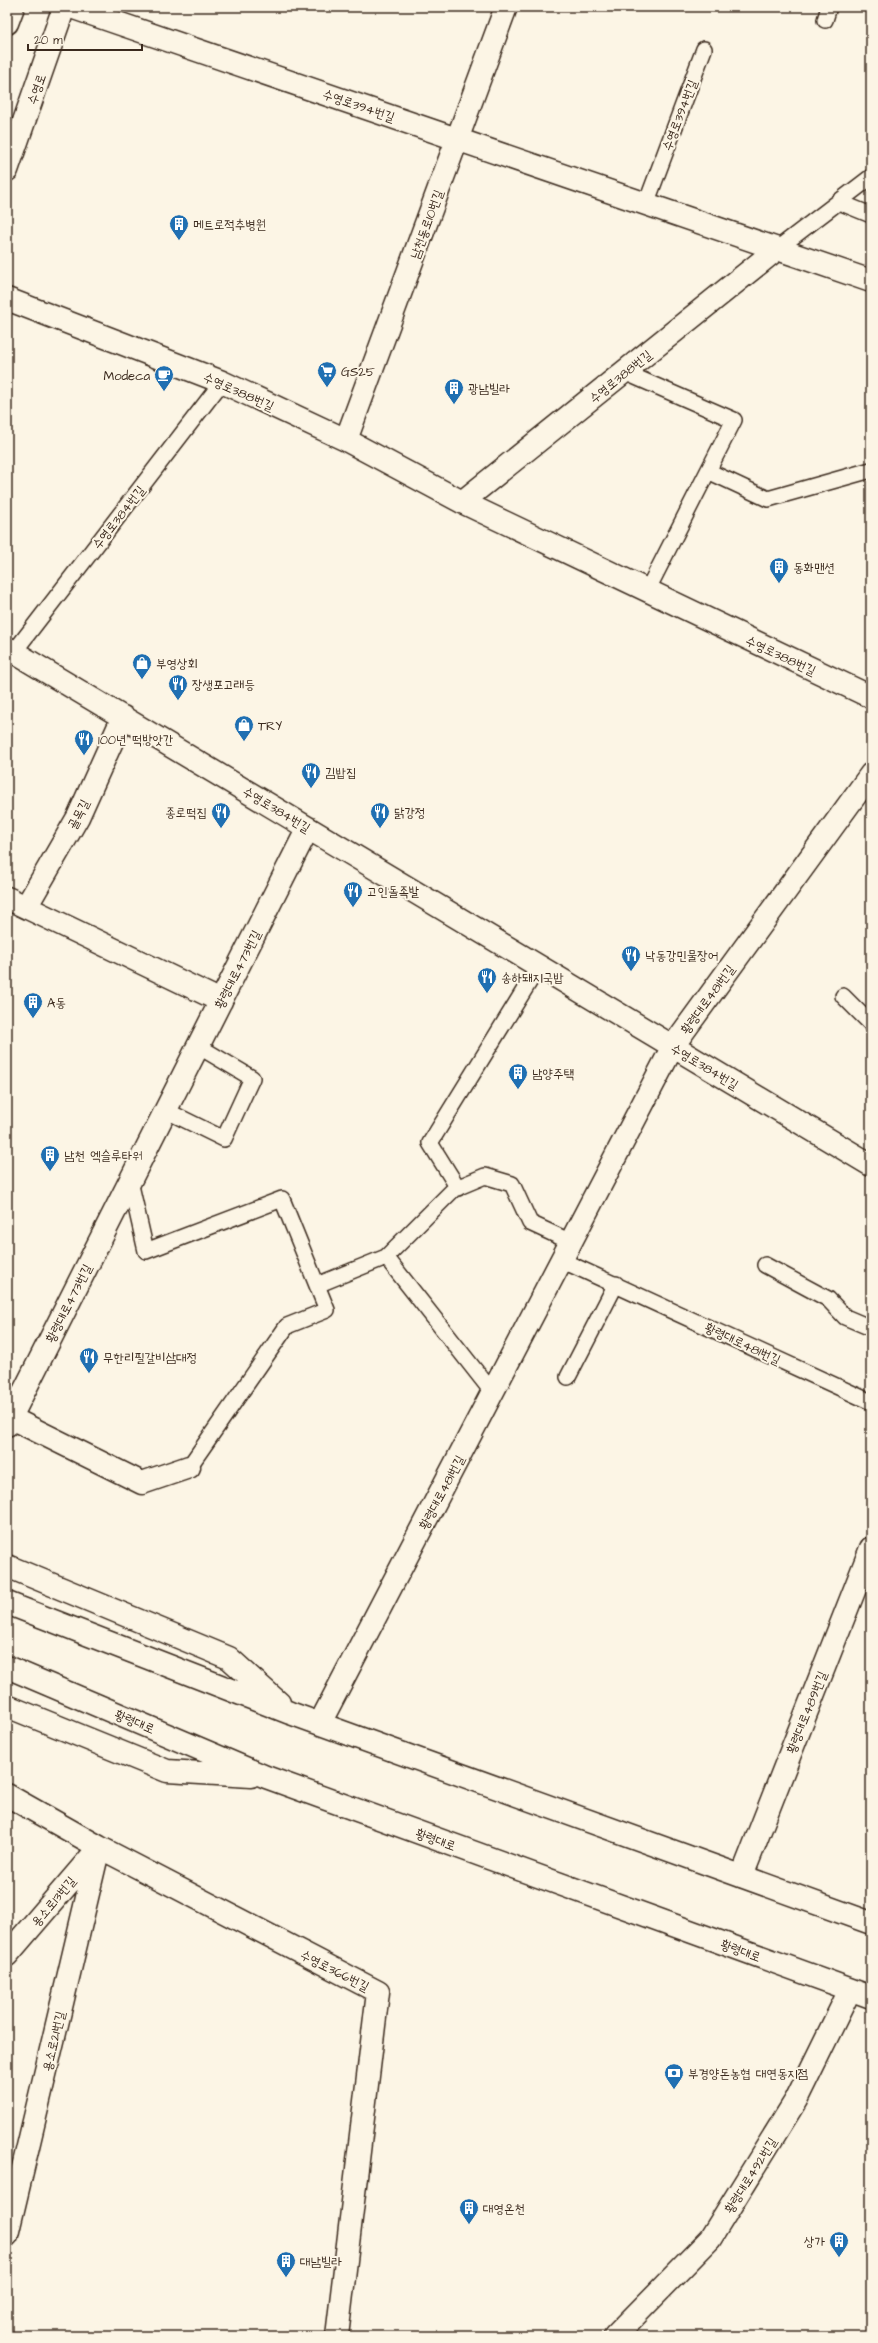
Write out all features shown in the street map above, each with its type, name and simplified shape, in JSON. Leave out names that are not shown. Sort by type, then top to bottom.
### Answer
[{"type":"street","points":[[7,23],[13,7]]},
{"type":"street","name":"수영로","points":[[7,170],[64,7]]},
{"type":"street","name":"수영로394번길","points":[[71,7],[871,281]]},
{"type":"street","name":"남천동로10번길","points":[[346,440],[506,7]]},
{"type":"street","name":"수영로388번길","points":[[462,502],[778,249]]},
{"type":"street","name":"수영로388번길","points":[[7,299],[222,382],[346,440],[462,502],[871,698]]},
{"type":"street","name":"수영로384번길","points":[[11,650],[871,1165]]},
{"type":"street","name":"골목길","points":[[26,907],[78,817],[123,717]]},
{"type":"street","name":"황령대로481번길","points":[[320,1723],[487,1386],[566,1251],[673,1046],[871,774]]},
{"type":"street","name":"황령대로473번길","points":[[9,1421],[308,828]]},
{"type":"street","points":[[7,898],[221,1001]]},
{"type":"street","points":[[9,1421],[142,1482],[189,1467]]},
{"type":"street","name":"황령대로489번길","points":[[742,1876],[871,1548]]},
{"type":"street","points":[[7,1566],[229,1658],[290,1713]]},
{"type":"street","points":[[7,1603],[290,1713],[871,1923]]},
{"type":"street","name":"황령대로","points":[[7,1667],[266,1777],[871,1997]]},
{"type":"street","points":[[7,1706],[167,1771],[266,1777]]},
{"type":"street","name":"수영로366번길","points":[[7,1795],[99,1847],[378,1992],[337,2336]]},
{"type":"street","name":"용소로13번길","points":[[7,1955],[99,1847]]},
{"type":"street","name":"용소로21번길","points":[[7,2235],[99,1847]]},
{"type":"street","name":"황령대로492번길","points":[[615,2336],[710,2239],[796,2100],[850,1990]]},
{"type":"lane","name":"수영로394번길","points":[[646,204],[704,49]]},
{"type":"lane","points":[[778,249],[871,177]]},
{"type":"lane","points":[[839,202],[871,215]]},
{"type":"lane","points":[[624,372],[734,420],[648,591]]},
{"type":"lane","name":"수영로384번길","points":[[11,650],[222,382]]},
{"type":"lane","points":[[708,471],[768,499],[871,470]]},
{"type":"lane","points":[[458,1188],[430,1143],[539,966]]},
{"type":"lane","points":[[843,996],[871,1024]]},
{"type":"lane","points":[[166,1110],[224,1139],[252,1078],[198,1046]]},
{"type":"lane","name":"황령대로481번길","points":[[317,1284],[386,1257],[454,1189],[485,1176],[512,1184],[530,1223],[566,1251],[616,1284],[871,1402]]},
{"type":"lane","points":[[130,1181],[146,1251],[282,1198],[326,1310],[287,1326],[189,1467]]},
{"type":"lane","points":[[386,1257],[487,1386]]},
{"type":"lane","points":[[765,1265],[828,1299],[845,1317],[871,1328]]},
{"type":"lane","points":[[568,1377],[616,1284]]},
{"type":"place","name":"메트로적추병원","points":[[179,241]]},
{"type":"place","name":"GS25","points":[[327,388]]},
{"type":"place","name":"Modeca","points":[[164,392]]},
{"type":"place","name":"광남빌라","points":[[454,405]]},
{"type":"place","name":"동화맨션","points":[[779,584]]},
{"type":"place","name":"부영상회","points":[[142,680]]},
{"type":"place","name":"장생포고래등","points":[[178,701]]},
{"type":"place","name":"TRY","points":[[244,742]]},
{"type":"place","name":"100년 떡방앗간","points":[[84,756]]},
{"type":"place","name":"김밥집","points":[[311,789]]},
{"type":"place","name":"종로떡집","points":[[221,829]]},
{"type":"place","name":"닭강정","points":[[380,829]]},
{"type":"place","name":"고인돌족발","points":[[353,908]]},
{"type":"place","name":"낙동강민물장어","points":[[631,972]]},
{"type":"place","name":"송하돼지국밥","points":[[487,994]]},
{"type":"place","name":"A동","points":[[33,1019]]},
{"type":"place","name":"남양주택","points":[[518,1090]]},
{"type":"place","name":"남천 엑슬루타워","points":[[50,1172]]},
{"type":"place","name":"무한리필갈비삼대정","points":[[89,1374]]},
{"type":"place","name":"부경양돈농협 대연동지점","points":[[674,2090]]},
{"type":"place","name":"대영온천","points":[[469,2225]]},
{"type":"place","name":"상가","points":[[839,2258]]},
{"type":"place","name":"대남빌라","points":[[286,2278]]}]
